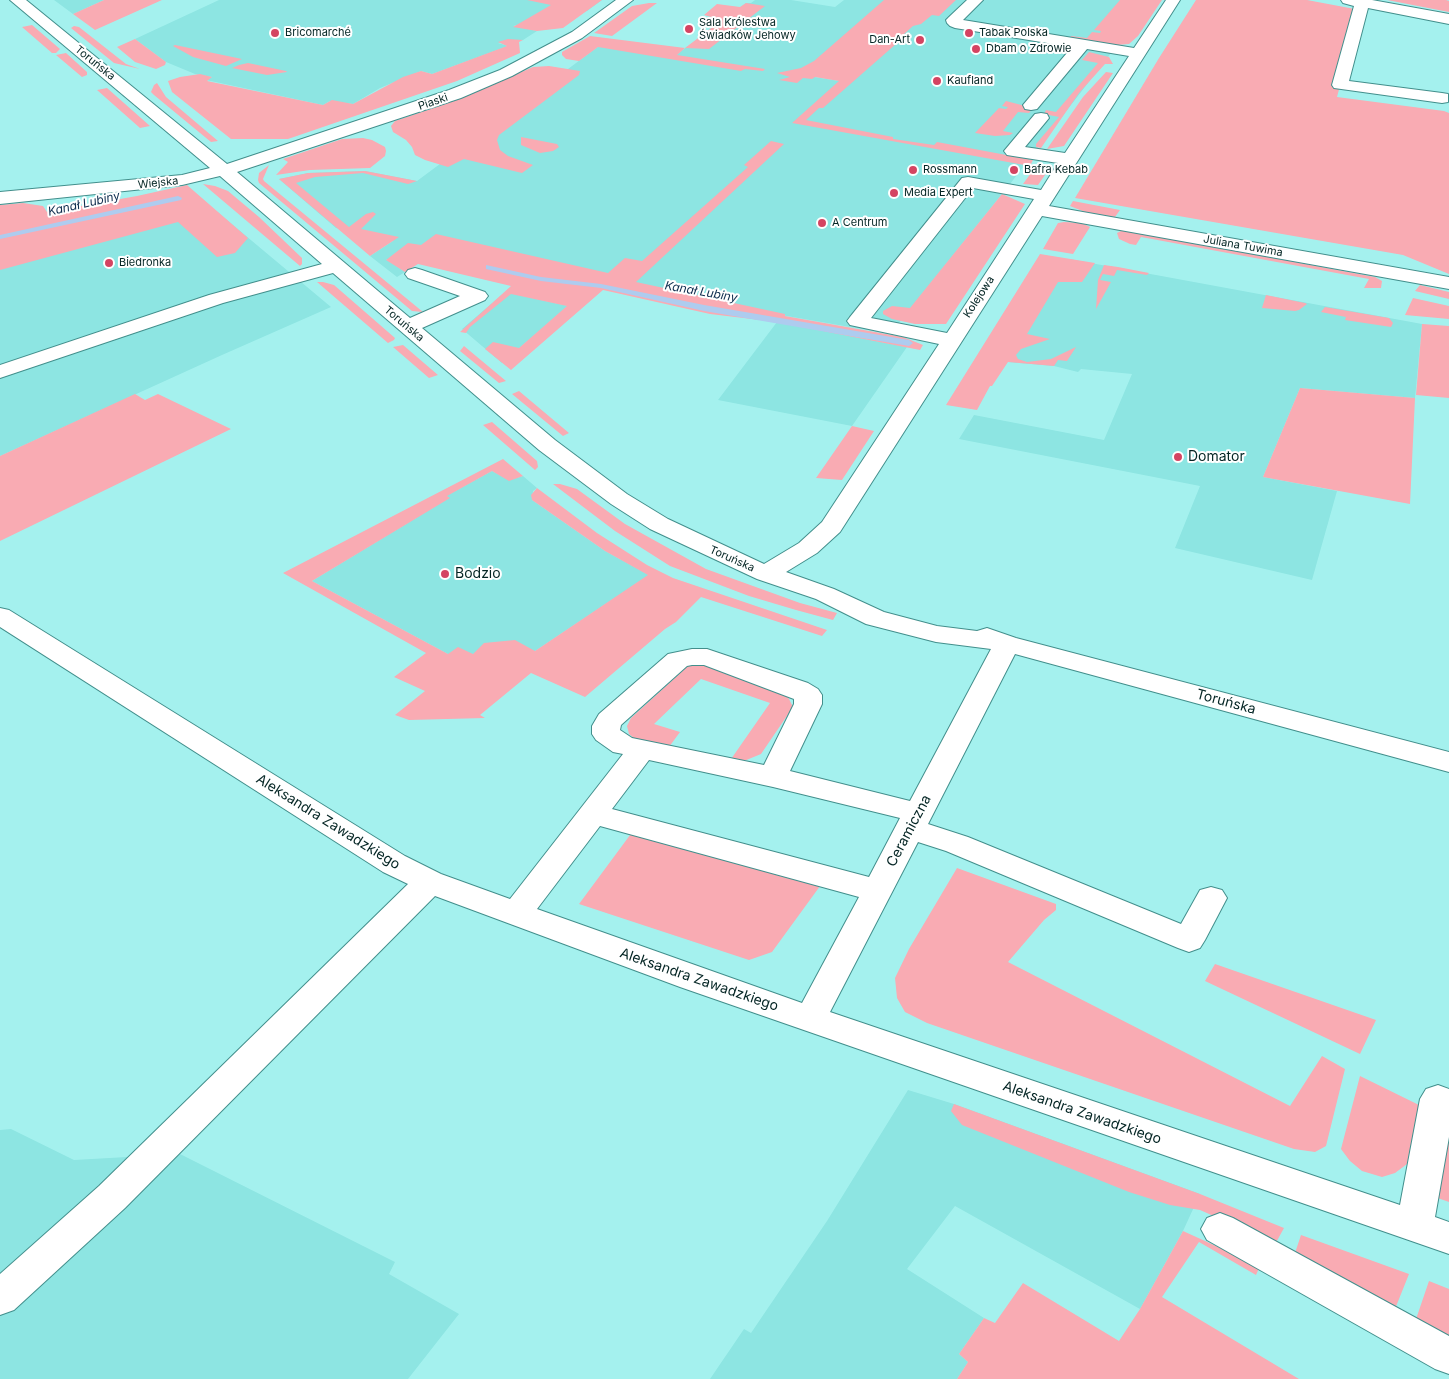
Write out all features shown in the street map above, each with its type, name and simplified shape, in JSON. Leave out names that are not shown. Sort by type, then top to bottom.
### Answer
[{"type":"street","name":"Toruńska","points":[[17,0],[225,171],[547,445],[619,499],[659,524],[766,574],[825,594],[875,618],[953,637],[1005,643],[1449,762]]},
{"type":"street","name":"Piaski","points":[[225,171],[408,110],[490,80],[564,43],[626,0]]},
{"type":"street","points":[[976,0],[954,20],[955,23],[1138,53]]},
{"type":"street","name":"Kolejowa","points":[[766,574],[808,548],[831,527],[1173,0]]},
{"type":"street","points":[[1442,98],[1340,85],[1355,1],[1449,19]]},
{"type":"street","points":[[1069,159],[1014,151],[1036,111],[1083,44]]},
{"type":"street","name":"Wiejska","points":[[0,198],[182,180],[225,171]]},
{"type":"street","name":"Juliana Tuwima","points":[[951,340],[857,321],[968,182],[1041,202],[1449,283]]},
{"type":"street","points":[[0,372],[216,299],[336,266]]},
{"type":"street","points":[[408,327],[478,296],[414,274]]},
{"type":"street","name":"Aleksandra Zawadzkiego","points":[[0,616],[385,858],[430,882],[810,1019],[1449,1238]]},
{"type":"street","name":"Ceramiczna","points":[[810,1019],[1005,643]]},
{"type":"street","points":[[774,777],[808,704],[808,695],[798,689],[707,658],[692,657],[678,660],[609,720],[605,730],[609,737],[623,744],[774,777],[914,821],[957,844],[1189,940],[1211,898]]},
{"type":"street","points":[[516,914],[594,814],[642,748]]},
{"type":"street","points":[[594,814],[878,891]]},
{"type":"street","points":[[0,1298],[112,1197],[430,882]]},
{"type":"street","points":[[1415,1226],[1438,1099],[1449,1103]]},
{"type":"street","points":[[1220,1229],[1449,1356]]},
{"type":"shaded area","points":[[54,0],[104,0],[73,14]]},
{"type":"shaded area","points":[[104,0],[162,0],[95,30],[73,14]]},
{"type":"shaded area","points":[[219,0],[602,0],[587,11],[513,26],[537,31],[523,40],[498,43],[508,46],[432,74],[421,71],[380,88],[353,104],[330,101],[323,105],[206,80],[212,77],[195,74],[166,62],[135,39]]},
{"type":"shaded area","points":[[527,0],[602,0],[563,28],[537,31],[513,27],[551,5]]},
{"type":"shaded area","points":[[755,0],[791,0],[835,7],[844,0],[889,0],[802,75],[839,81],[931,0],[1152,0],[1010,184],[890,334],[615,286],[386,259],[405,272],[397,277],[370,256],[393,241],[336,228],[279,179],[308,173],[365,171],[417,181],[603,43],[676,55],[746,3],[751,3]]},
{"type":"shaded area","points":[[884,0],[956,0],[939,16],[932,15],[921,24],[913,26],[894,43],[896,44],[823,108],[819,108],[806,120],[893,137],[893,139],[934,145],[937,142],[1033,160],[1030,166],[792,123],[839,81],[815,77],[812,79],[803,78],[797,83],[779,80],[790,77],[777,73],[801,68],[814,61]]},
{"type":"shaded area","points":[[1120,0],[1162,0],[1138,36],[1129,44],[1117,45],[1069,39],[1071,36],[1087,38],[1092,32],[1100,33],[1101,31],[1094,30]]},
{"type":"shaded area","points":[[1196,0],[1307,0],[1360,10],[1337,97],[1449,113],[1449,274],[1403,255],[1075,198]]},
{"type":"shaded area","points":[[1387,0],[1446,0],[1449,1],[1449,12]]},
{"type":"shaded area","points":[[657,3],[612,36],[594,33],[632,6]]},
{"type":"shaded area","points":[[746,3],[765,6],[709,49],[685,48],[722,20],[704,15],[717,4],[740,7]]},
{"type":"shaded area","points":[[32,25],[60,49],[56,53],[52,53],[22,27]]},
{"type":"shaded area","points":[[74,26],[79,27],[126,64],[140,69],[114,63],[71,28]]},
{"type":"shaded area","points":[[590,36],[685,48],[677,55],[765,69],[763,71],[745,69],[741,71],[598,47],[579,61],[566,59],[562,55],[562,52]]},
{"type":"shaded area","points":[[135,39],[166,62],[165,65],[156,69],[135,62],[117,47]]},
{"type":"shaded area","points":[[508,39],[523,40],[519,42],[520,53],[457,81],[288,139],[231,139],[172,92],[168,81],[200,74],[212,77],[207,81],[323,105],[332,100],[353,104],[403,77],[421,71],[432,74],[507,46],[498,42]]},
{"type":"shaded area","points":[[173,46],[242,59],[226,66],[193,57]]},
{"type":"shaded area","points":[[1089,52],[1109,57],[1113,64],[1105,64],[1079,93],[1041,148],[1036,147],[1036,144],[1059,117],[1044,114],[1046,110],[1056,112],[1098,63],[1082,60]]},
{"type":"shaded area","points":[[66,53],[87,72],[87,75],[82,77],[56,55]]},
{"type":"shaded area","points":[[248,63],[287,72],[267,75],[232,68]]},
{"type":"shaded area","points":[[549,66],[580,71],[579,75],[499,135],[497,140],[500,150],[508,156],[533,165],[522,173],[464,159],[448,167],[425,160],[415,155],[412,147],[406,140],[393,132],[391,126],[395,121],[454,101],[533,67]]},
{"type":"shaded area","points":[[1106,72],[1113,73],[1064,146],[1047,149],[1083,97]]},
{"type":"shaded area","points":[[157,83],[166,97],[218,141],[211,142],[154,95],[151,92]]},
{"type":"shaded area","points":[[107,88],[150,126],[140,128],[97,90]]},
{"type":"shaded area","points":[[1006,101],[1033,108],[1029,113],[1018,112],[1003,131],[1013,133],[1010,135],[995,136],[975,133],[999,108],[1006,109],[1008,107],[1002,106]]},
{"type":"shaded area","points":[[521,137],[557,144],[559,147],[553,151],[540,153],[521,145]]},
{"type":"shaded area","points":[[363,138],[372,140],[385,147],[386,151],[385,156],[370,168],[310,170],[276,175],[288,162],[283,159],[342,139]]},
{"type":"shaded area","points":[[771,141],[784,144],[636,282],[785,314],[785,316],[903,337],[923,345],[920,350],[777,322],[710,314],[603,290],[511,370],[485,349],[493,342],[519,348],[567,306],[511,294],[470,327],[466,333],[460,332],[511,286],[418,264],[405,272],[386,260],[408,243],[421,245],[436,234],[608,273],[625,258],[642,261],[748,167],[744,165]]},
{"type":"shaded area","points":[[1039,162],[1047,168],[1045,175],[1038,185],[1023,184]]},
{"type":"shaded area","points":[[269,165],[263,179],[264,181],[423,312],[412,311],[259,183],[259,173]]},
{"type":"shaded area","points":[[365,171],[417,181],[408,184],[363,173],[315,177],[296,183],[349,227],[366,214],[373,212],[376,214],[361,229],[399,237],[370,256],[279,179],[308,173]]},
{"type":"shaded area","points":[[203,184],[228,191],[259,217],[302,258],[302,264],[300,266]]},
{"type":"shaded area","points":[[187,185],[248,238],[235,253],[217,257],[178,222],[0,270],[0,205],[23,203],[43,206],[47,212]]},
{"type":"shaded area","points":[[1002,194],[1025,204],[946,324],[915,324],[892,319],[883,314],[883,311],[892,306],[910,308]]},
{"type":"shaded area","points":[[1073,201],[1120,210],[1115,217],[1085,212],[1070,206]]},
{"type":"shaded area","points":[[209,205],[331,307],[0,456],[0,240]]},
{"type":"shaded area","points":[[1058,223],[1082,223],[1090,227],[1073,254],[1043,249]]},
{"type":"shaded area","points":[[1121,231],[1375,277],[1382,281],[1381,288],[1364,288],[1369,279],[1141,237],[1136,245],[1130,244],[1119,239],[1117,233]]},
{"type":"shaded area","points":[[1040,254],[1095,263],[1082,282],[1058,282],[1027,334],[1050,339],[1021,349],[1016,355],[1018,359],[1027,362],[1051,359],[1076,347],[1067,361],[1058,360],[1054,366],[1008,362],[992,386],[990,386],[977,410],[946,405]]},
{"type":"shaded area","points":[[1069,259],[1422,324],[1415,398],[1300,388],[1263,477],[1337,491],[1312,580],[1175,548],[1200,486],[959,439],[974,415],[1104,440],[1132,374],[1081,369],[1078,372],[1054,366],[1008,362],[1026,335]]},
{"type":"shaded area","points":[[1104,265],[1149,273],[1147,275],[1117,270],[1114,276],[1103,274],[1100,280],[1111,282],[1096,309],[1098,280]]},
{"type":"shaded area","points":[[317,282],[334,285],[395,338],[394,340],[388,343]]},
{"type":"shaded area","points":[[1420,285],[1449,292],[1449,299],[1415,291]]},
{"type":"shaded area","points":[[505,292],[568,306],[502,363],[462,329]]},
{"type":"shaded area","points":[[1266,295],[1307,304],[1295,311],[1262,308]]},
{"type":"shaded area","points":[[1413,298],[1449,306],[1449,319],[1405,315]]},
{"type":"shaded area","points":[[1325,307],[1389,318],[1393,323],[1391,327],[1345,320],[1346,317],[1321,312]]},
{"type":"shaded area","points":[[777,322],[907,347],[852,426],[718,400]]},
{"type":"shaded area","points":[[1422,324],[1449,326],[1449,398],[1416,395]]},
{"type":"shaded area","points":[[403,345],[438,375],[429,378],[393,347]]},
{"type":"shaded area","points":[[464,346],[506,381],[499,383],[460,351]]},
{"type":"shaded area","points":[[1300,388],[1415,398],[1410,504],[1263,477]]},
{"type":"shaded area","points":[[519,391],[569,433],[563,436],[512,394]]},
{"type":"shaded area","points":[[135,394],[145,400],[158,394],[231,429],[0,541],[0,456]]},
{"type":"shaded area","points":[[492,422],[537,461],[538,467],[535,470],[483,425]]},
{"type":"shaded area","points":[[852,426],[874,431],[842,480],[816,478]]},
{"type":"shaded area","points":[[503,459],[523,476],[509,481],[492,471],[447,496],[450,498],[312,581],[448,654],[458,647],[473,654],[484,643],[515,640],[535,651],[648,575],[605,551],[532,500],[531,495],[537,488],[597,533],[647,565],[673,578],[827,630],[822,636],[701,597],[676,622],[665,629],[585,697],[531,673],[480,715],[485,718],[409,720],[395,715],[425,691],[394,677],[426,653],[283,573]]},
{"type":"shaded area","points":[[492,471],[509,480],[523,476],[537,488],[533,491],[532,500],[605,551],[649,575],[535,651],[473,654],[448,654],[312,581],[449,498],[446,496]]},
{"type":"shaded area","points":[[553,484],[577,489],[625,524],[706,569],[800,603],[837,613],[833,620],[796,610],[749,596],[670,566],[615,531]]},
{"type":"shaded area","points":[[706,665],[785,694],[789,699],[793,707],[761,754],[739,763],[729,762],[770,703],[701,679],[654,724],[680,732],[669,747],[635,739],[629,734],[627,726],[631,718],[688,666]]},
{"type":"shaded area","points":[[633,831],[823,882],[772,952],[749,960],[579,904]]},
{"type":"shaded area","points":[[957,868],[1056,904],[1056,910],[1044,920],[1008,962],[1290,1106],[1322,1056],[1345,1069],[1326,1146],[1315,1152],[1294,1149],[927,1023],[905,1012],[897,998],[895,978],[909,949]]},
{"type":"shaded area","points":[[1215,964],[1376,1020],[1360,1054],[1205,981]]},
{"type":"shaded area","points":[[1360,1076],[1419,1105],[1407,1164],[1395,1173],[1382,1177],[1362,1171],[1350,1161],[1341,1149]]},
{"type":"shaded area","points":[[908,1090],[954,1104],[1200,1194],[1183,1231],[1140,1309],[955,1206],[907,1269],[984,1318],[959,1354],[968,1362],[957,1379],[710,1379],[744,1329],[751,1333],[827,1221]]},
{"type":"shaded area","points":[[954,1104],[1200,1194],[1284,1228],[1273,1248],[1241,1228],[1200,1210],[1170,1205],[1129,1192],[962,1125],[951,1111]]},
{"type":"shaded area","points":[[1449,1123],[1449,1202],[1432,1196]]},
{"type":"shaded area","points":[[11,1129],[74,1160],[180,1154],[395,1262],[389,1274],[459,1314],[408,1379],[0,1379],[0,1130]]},
{"type":"shaded area","points":[[1183,1231],[1260,1266],[1256,1275],[1199,1242],[1162,1297],[1299,1379],[957,1379],[968,1362],[959,1354],[984,1318],[995,1323],[1023,1283],[1119,1341],[1140,1309]]},
{"type":"shaded area","points":[[1301,1235],[1409,1274],[1393,1314],[1293,1259]]},
{"type":"shaded area","points":[[1429,1281],[1449,1289],[1449,1344],[1414,1325]]},
{"type":"waterway","name":"Kanał Lubiny","points":[[0,237],[178,198]]},
{"type":"waterway","name":"Kanał Lubiny","points":[[489,267],[541,279],[601,286],[704,308],[909,343]]},
{"type":"place","name":"Sala Królestwa Świadków Jehowy","points":[[689,29]]},
{"type":"place","name":"Bricomarché","points":[[275,33]]},
{"type":"place","name":"Tabak Polska","points":[[969,33]]},
{"type":"place","name":"Dan-Art","points":[[920,40]]},
{"type":"place","name":"Dbam o Zdrowie","points":[[976,49]]},
{"type":"place","name":"Kaufland","points":[[937,81]]},
{"type":"place","name":"Rossmann","points":[[913,170]]},
{"type":"place","name":"Bafra Kebab","points":[[1014,170]]},
{"type":"place","name":"Media Expert","points":[[894,193]]},
{"type":"place","name":"A Centrum","points":[[822,223]]},
{"type":"place","name":"Biedronka","points":[[109,263]]},
{"type":"place","name":"Domator","points":[[1178,457]]},
{"type":"place","name":"Bodzio","points":[[445,574]]}]
